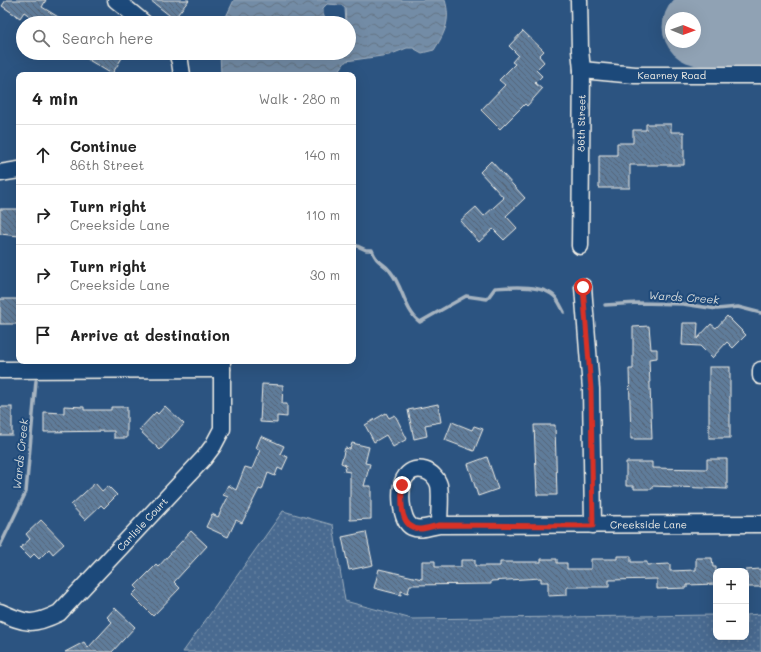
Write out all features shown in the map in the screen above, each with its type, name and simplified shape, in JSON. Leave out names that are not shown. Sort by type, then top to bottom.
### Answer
[{"type":"street","points":[[116,0],[135,16]]},
{"type":"street","name":"86th Street","points":[[579,0],[582,70],[580,246]]},
{"type":"street","points":[[179,60],[182,72]]},
{"type":"street","name":"Kearney Road","points":[[582,70],[635,75],[761,75]]},
{"type":"street","points":[[0,173],[16,170]]},
{"type":"street","points":[[583,287],[591,389],[593,526]]},
{"type":"street","points":[[0,370],[222,365]]},
{"type":"street","name":"Carlisle Court","points":[[0,612],[25,622],[33,623],[42,622],[59,613],[204,458],[222,430],[222,365]]},
{"type":"street","points":[[761,370],[761,376]]},
{"type":"street","name":"Creekside Lane","points":[[439,525],[593,526],[761,524]]},
{"type":"shaded area","points":[[283,511],[333,525],[345,601],[412,619],[713,615],[713,640],[749,640],[749,615],[761,614],[761,652],[183,652]]},
{"type":"water","points":[[234,0],[445,0],[447,7],[446,26],[434,50],[422,53],[413,48],[407,48],[389,55],[356,60],[356,16],[346,16],[345,8],[341,5],[327,4],[323,8],[324,16],[226,16]]},
{"type":"water","points":[[220,60],[353,60],[346,61],[338,72],[221,72]]},
{"type":"building","points":[[6,0],[46,0],[42,7],[57,16],[30,16],[24,12],[21,16],[17,16],[2,6]]},
{"type":"building","points":[[150,0],[189,0],[176,16],[170,16]]},
{"type":"building","points":[[523,31],[544,51],[539,56],[544,62],[536,70],[542,76],[535,83],[542,89],[527,106],[525,104],[500,129],[481,110],[505,85],[499,80],[515,64],[512,62],[518,55],[509,46]]},
{"type":"building","points":[[89,60],[121,60],[113,72],[109,72]]},
{"type":"building","points":[[646,124],[671,124],[671,132],[684,132],[684,165],[630,165],[630,188],[599,188],[599,155],[617,155],[617,143],[633,143],[633,130],[646,130]]},
{"type":"building","points":[[491,161],[525,198],[506,216],[517,228],[504,240],[493,229],[479,242],[460,221],[476,207],[484,216],[504,198],[480,172]]},
{"type":"building","points":[[0,209],[16,209],[16,236],[0,234]]},
{"type":"building","points":[[0,299],[16,299],[16,324],[0,324]]},
{"type":"building","points":[[727,316],[746,335],[733,348],[727,342],[712,358],[700,346],[682,345],[683,323],[698,323],[697,339],[711,324],[716,328]]},
{"type":"building","points":[[649,326],[651,349],[657,349],[657,358],[649,359],[652,439],[631,439],[629,369],[633,369],[633,327]]},
{"type":"building","points":[[709,367],[730,367],[730,438],[709,438]]},
{"type":"building","points":[[262,384],[283,385],[282,404],[287,404],[287,417],[277,416],[277,423],[260,422]]},
{"type":"building","points":[[438,404],[441,422],[425,425],[427,436],[414,439],[408,410]]},
{"type":"building","points":[[64,406],[84,407],[84,410],[111,410],[111,407],[127,407],[127,438],[114,438],[114,431],[44,432],[44,412],[64,413]]},
{"type":"building","points":[[165,406],[184,424],[160,450],[139,430],[156,412],[158,414]]},
{"type":"building","points":[[0,407],[12,407],[12,435],[0,435]]},
{"type":"building","points":[[386,413],[389,418],[395,415],[407,439],[393,447],[386,435],[374,442],[365,425]]},
{"type":"building","points":[[452,422],[472,430],[474,426],[483,429],[474,451],[445,440]]},
{"type":"building","points":[[534,425],[555,425],[557,495],[537,495]]},
{"type":"building","points":[[261,436],[284,446],[280,454],[288,457],[282,470],[278,468],[275,476],[268,473],[262,490],[259,489],[242,523],[236,520],[228,537],[206,527],[212,514],[218,517],[228,497],[223,495],[228,485],[236,490],[245,467],[252,469],[260,450],[256,448]]},
{"type":"building","points":[[352,443],[369,447],[365,463],[370,464],[364,486],[371,486],[371,519],[350,520],[350,472],[344,471],[346,465],[341,463],[345,448],[350,449]]},
{"type":"building","points":[[487,457],[498,489],[478,496],[468,464]]},
{"type":"building","points":[[707,459],[727,459],[727,489],[652,486],[652,489],[634,489],[634,486],[626,486],[626,462],[652,462],[652,468],[707,469]]},
{"type":"building","points":[[95,483],[102,491],[108,486],[117,495],[104,508],[101,505],[85,520],[71,505]]},
{"type":"building","points":[[41,520],[64,544],[53,554],[49,549],[39,559],[34,554],[30,558],[20,548],[30,539],[26,534]]},
{"type":"building","points":[[191,531],[207,546],[174,582],[180,588],[153,616],[132,595],[138,589],[135,586],[156,565],[158,567]]},
{"type":"building","points":[[366,532],[373,565],[349,570],[342,537]]},
{"type":"building","points":[[617,556],[631,556],[631,562],[647,562],[647,565],[670,564],[670,571],[696,570],[696,558],[712,558],[713,567],[716,568],[713,568],[713,584],[687,585],[687,588],[657,589],[657,579],[609,580],[609,587],[567,587],[567,595],[548,596],[548,582],[541,582],[541,578],[491,581],[491,584],[410,585],[408,593],[401,591],[401,595],[374,588],[379,569],[422,579],[422,561],[435,561],[435,567],[461,567],[461,560],[475,560],[475,566],[500,566],[500,562],[541,562],[541,559],[557,559],[557,563],[567,563],[567,569],[591,569],[591,559],[617,559]]},
{"type":"building","points":[[761,569],[761,587],[749,587],[749,570]]},
{"type":"building","points":[[115,608],[135,627],[112,652],[65,652],[84,642],[88,648],[112,622],[107,617]]},
{"type":"waterway","name":"Wards Creek","points":[[356,245],[366,250],[372,250],[376,258],[394,277],[410,311],[420,322],[466,296],[487,299],[495,288],[509,287],[527,287],[544,290],[556,298],[564,312]]},
{"type":"waterway","name":"Wards Creek","points":[[605,305],[638,303],[683,304],[717,309],[738,307],[761,313]]},
{"type":"waterway","name":"Wards Creek","points":[[0,546],[26,492],[36,381]]},
{"type":"runway","points":[[701,27],[761,27]]},
{"type":"route","points":[[402,485],[402,512],[405,520],[412,527],[421,529],[439,525],[593,526],[591,389],[583,287]]}]
